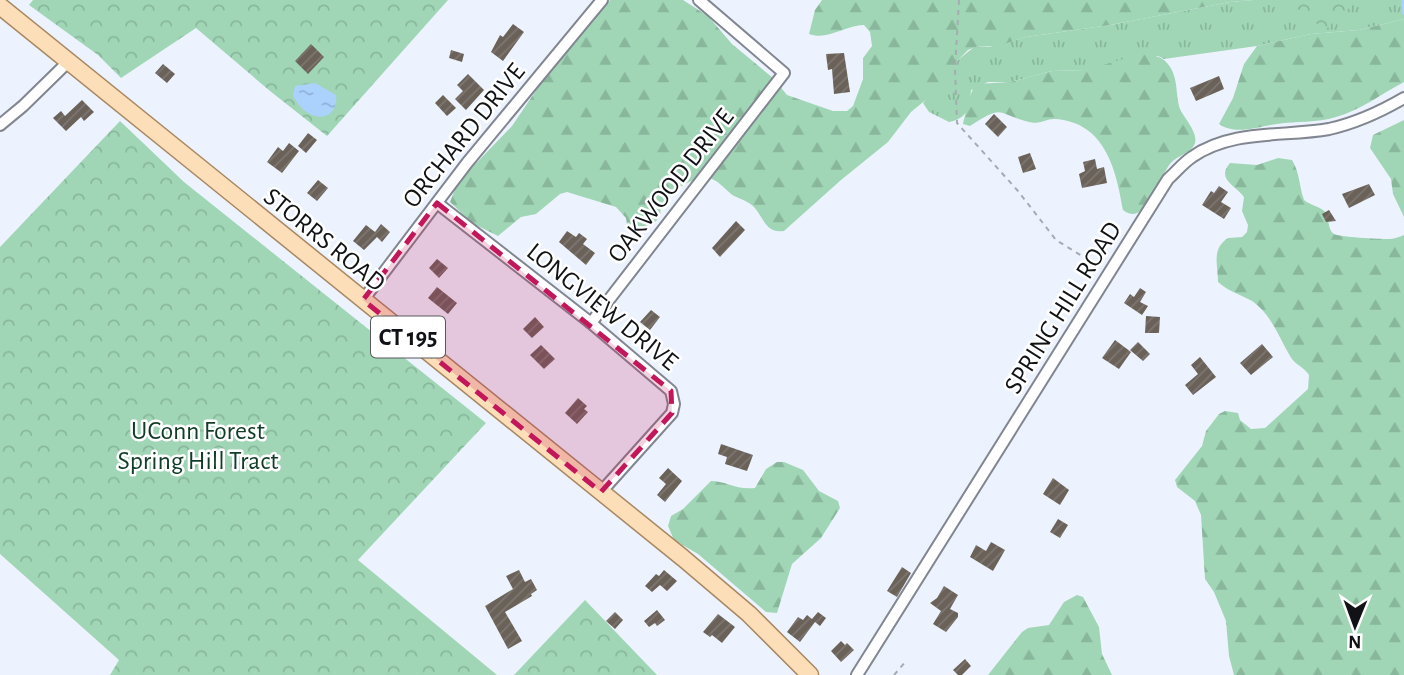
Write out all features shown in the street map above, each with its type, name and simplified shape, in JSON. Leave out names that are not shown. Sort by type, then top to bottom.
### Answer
[{"type":"main road","name":"STORRS ROAD","points":[[0,6],[749,614],[810,675]]},
{"type":"street","name":"ORCHARD DRIVE","points":[[363,300],[437,203],[602,0]]},
{"type":"street","name":"OAKWOOD DRIVE","points":[[591,323],[784,74],[699,0]]},
{"type":"street","points":[[0,125],[68,61]]},
{"type":"street","name":"SPRING HILL ROAD","points":[[857,675],[1168,179],[1191,157],[1213,146],[1243,137],[1326,129],[1352,123],[1380,112],[1404,98]]},
{"type":"street","name":"LONGVIEW DRIVE","points":[[437,203],[591,323],[671,391],[674,404],[672,413],[601,492]]},
{"type":"path","points":[[959,0],[955,69],[957,122],[1018,191],[1056,240],[1082,256],[1104,282]]},
{"type":"path","points":[[894,675],[906,660]]},
{"type":"highlighted area","points":[[437,203],[671,391],[672,413],[601,492],[363,300]]},
{"type":"green space","points":[[33,0],[448,0],[327,136],[196,28],[121,78],[98,55],[29,5]]},
{"type":"green space","points":[[610,0],[683,0],[708,16],[732,44],[773,78],[787,95],[833,111],[847,111],[853,106],[863,79],[863,58],[872,46],[870,32],[864,25],[823,36],[809,34],[815,10],[822,0],[1253,0],[1026,37],[997,46],[968,50],[934,93],[911,112],[888,142],[784,231],[773,230],[753,206],[734,196],[716,181],[707,178],[691,181],[674,191],[662,204],[658,219],[646,226],[627,225],[626,218],[616,207],[567,192],[560,194],[536,214],[521,217],[498,236],[472,223],[450,202],[458,182],[512,126],[541,83]]},
{"type":"green space","points":[[1253,0],[1404,0],[1404,19],[1359,30],[1311,34],[1257,46],[1164,59],[1158,56],[1086,70],[1052,71],[1010,82],[988,82],[971,90],[967,111],[960,118],[949,122],[929,112],[923,103],[958,60],[974,47],[989,47],[1026,37]]},
{"type":"green space","points":[[1286,0],[1358,0],[1325,30]]},
{"type":"green space","points":[[1404,19],[1404,82],[1371,101],[1329,119],[1240,130],[1219,124],[1233,98],[1244,64],[1257,46],[1311,34],[1359,30]]},
{"type":"green space","points":[[1137,55],[1157,57],[1171,68],[1180,109],[1193,130],[1195,139],[1191,149],[1170,164],[1151,199],[1139,213],[1131,214],[1123,210],[1112,164],[1105,151],[1086,129],[1073,122],[1049,119],[1033,123],[1000,112],[970,126],[963,124],[975,84],[1010,82],[1052,71],[1086,70]]},
{"type":"green space","points":[[1404,120],[1404,217],[1393,194],[1391,179],[1370,148],[1373,135]]},
{"type":"green space","name":"UConn Forest Spring Hill Tract","points":[[120,121],[184,182],[486,423],[358,560],[497,675],[110,675],[119,660],[0,554],[0,247]]},
{"type":"green space","points":[[1278,158],[1292,160],[1304,200],[1327,215],[1334,234],[1388,239],[1404,235],[1404,675],[1234,675],[1229,656],[1226,621],[1214,592],[1205,579],[1201,515],[1195,501],[1177,487],[1175,480],[1202,446],[1206,431],[1219,414],[1225,411],[1238,413],[1240,420],[1251,429],[1265,428],[1308,389],[1309,375],[1292,359],[1274,326],[1259,306],[1218,282],[1219,247],[1228,238],[1242,237],[1247,232],[1248,225],[1242,211],[1244,197],[1228,182],[1226,169],[1230,163],[1257,165]]},
{"type":"green space","points":[[777,462],[803,470],[819,491],[838,501],[840,508],[821,538],[792,564],[777,613],[766,612],[698,554],[674,540],[668,526],[671,516],[683,509],[711,481],[755,488],[766,469]]},
{"type":"green space","points":[[1077,595],[1083,597],[1099,627],[1102,654],[1112,675],[988,675],[1022,632],[1028,628],[1049,625],[1064,602]]},
{"type":"green space","points":[[585,600],[657,675],[514,675]]},
{"type":"water","points":[[315,83],[336,95],[335,106],[326,116],[307,112],[293,96],[295,86]]},
{"type":"building","points":[[513,24],[524,32],[503,61],[491,52],[500,35],[503,37]]},
{"type":"building","points":[[311,44],[324,57],[308,74],[295,61]]},
{"type":"building","points":[[451,50],[464,54],[462,62],[449,58]]},
{"type":"building","points":[[844,53],[850,92],[834,94],[832,69],[828,70],[826,54]]},
{"type":"building","points":[[163,64],[175,74],[167,83],[155,73]]},
{"type":"building","points":[[468,74],[484,90],[466,110],[455,99],[463,91],[457,85]]},
{"type":"building","points":[[1219,76],[1224,89],[1196,101],[1190,88]]},
{"type":"building","points":[[443,95],[456,108],[447,116],[435,103]]},
{"type":"building","points":[[82,100],[94,112],[84,121],[81,117],[66,131],[53,118],[61,111],[65,116]]},
{"type":"building","points":[[994,114],[1007,127],[998,137],[985,124]]},
{"type":"building","points":[[308,133],[317,140],[306,153],[298,146]]},
{"type":"building","points":[[289,143],[299,151],[282,173],[267,162],[278,147],[283,151]]},
{"type":"building","points":[[1030,153],[1036,169],[1023,173],[1018,157]]},
{"type":"building","points":[[1095,159],[1097,169],[1104,167],[1107,183],[1082,188],[1079,174],[1085,171],[1083,162]]},
{"type":"building","points":[[318,180],[328,188],[317,201],[307,193]]},
{"type":"building","points":[[1369,184],[1375,195],[1349,208],[1342,194]]},
{"type":"building","points":[[1219,186],[1228,192],[1221,202],[1231,208],[1224,219],[1202,205],[1211,191],[1214,193]]},
{"type":"building","points":[[1329,210],[1336,221],[1326,222],[1322,214]]},
{"type":"building","points":[[736,221],[745,230],[720,257],[712,248]]},
{"type":"building","points":[[381,224],[390,232],[382,242],[377,237],[364,250],[353,241],[366,225],[375,232]]},
{"type":"building","points":[[567,231],[576,237],[579,233],[587,239],[583,244],[595,253],[586,265],[559,242]]},
{"type":"building","points":[[437,259],[448,268],[439,278],[429,268]]},
{"type":"building","points":[[437,287],[457,303],[448,314],[428,298]]},
{"type":"building","points":[[1140,288],[1146,292],[1140,302],[1148,306],[1142,315],[1124,303],[1130,294],[1134,297]]},
{"type":"building","points":[[651,310],[660,317],[650,330],[640,322]]},
{"type":"building","points":[[1146,316],[1160,317],[1159,333],[1145,333]]},
{"type":"building","points":[[535,317],[544,327],[532,338],[523,329]]},
{"type":"building","points":[[1115,340],[1131,352],[1119,369],[1102,358]]},
{"type":"building","points":[[1138,342],[1150,354],[1143,361],[1130,350]]},
{"type":"building","points":[[1262,344],[1273,357],[1251,375],[1240,363]]},
{"type":"building","points":[[541,345],[555,359],[544,369],[530,355]]},
{"type":"building","points":[[1200,357],[1216,377],[1193,395],[1185,385],[1198,374],[1191,365]]},
{"type":"building","points":[[578,398],[587,406],[584,409],[588,412],[577,424],[565,413]]},
{"type":"building","points":[[721,444],[753,455],[747,471],[725,464],[727,457],[718,454]]},
{"type":"building","points":[[668,468],[682,481],[665,502],[657,495],[666,484],[659,478]]},
{"type":"building","points":[[1053,478],[1069,490],[1060,505],[1043,494]]},
{"type":"building","points":[[1058,519],[1068,525],[1060,538],[1050,532]]},
{"type":"building","points":[[991,542],[1005,550],[993,571],[970,557],[976,545],[986,551]]},
{"type":"building","points":[[902,567],[911,573],[897,597],[887,591]]},
{"type":"building","points":[[519,570],[525,582],[531,579],[537,590],[532,596],[505,612],[522,641],[508,649],[485,606],[513,589],[506,576]]},
{"type":"building","points":[[664,570],[677,581],[667,591],[660,585],[652,592],[645,586]]},
{"type":"building","points":[[944,586],[958,595],[950,609],[958,613],[958,617],[946,632],[933,624],[941,611],[930,603],[937,598]]},
{"type":"building","points":[[657,610],[665,620],[657,626],[655,623],[649,627],[644,621]]},
{"type":"building","points":[[615,612],[623,620],[615,629],[606,621]]},
{"type":"building","points":[[818,612],[826,618],[820,626],[815,622],[800,642],[787,632],[798,617],[803,620],[807,615],[812,619]]},
{"type":"building","points":[[718,614],[735,627],[722,643],[703,632]]},
{"type":"building","points":[[841,641],[854,650],[841,662],[831,651]]},
{"type":"building","points":[[965,659],[971,666],[962,675],[958,675],[953,670]]},
{"type":"waterway","points":[[1403,0],[1404,13]]}]
